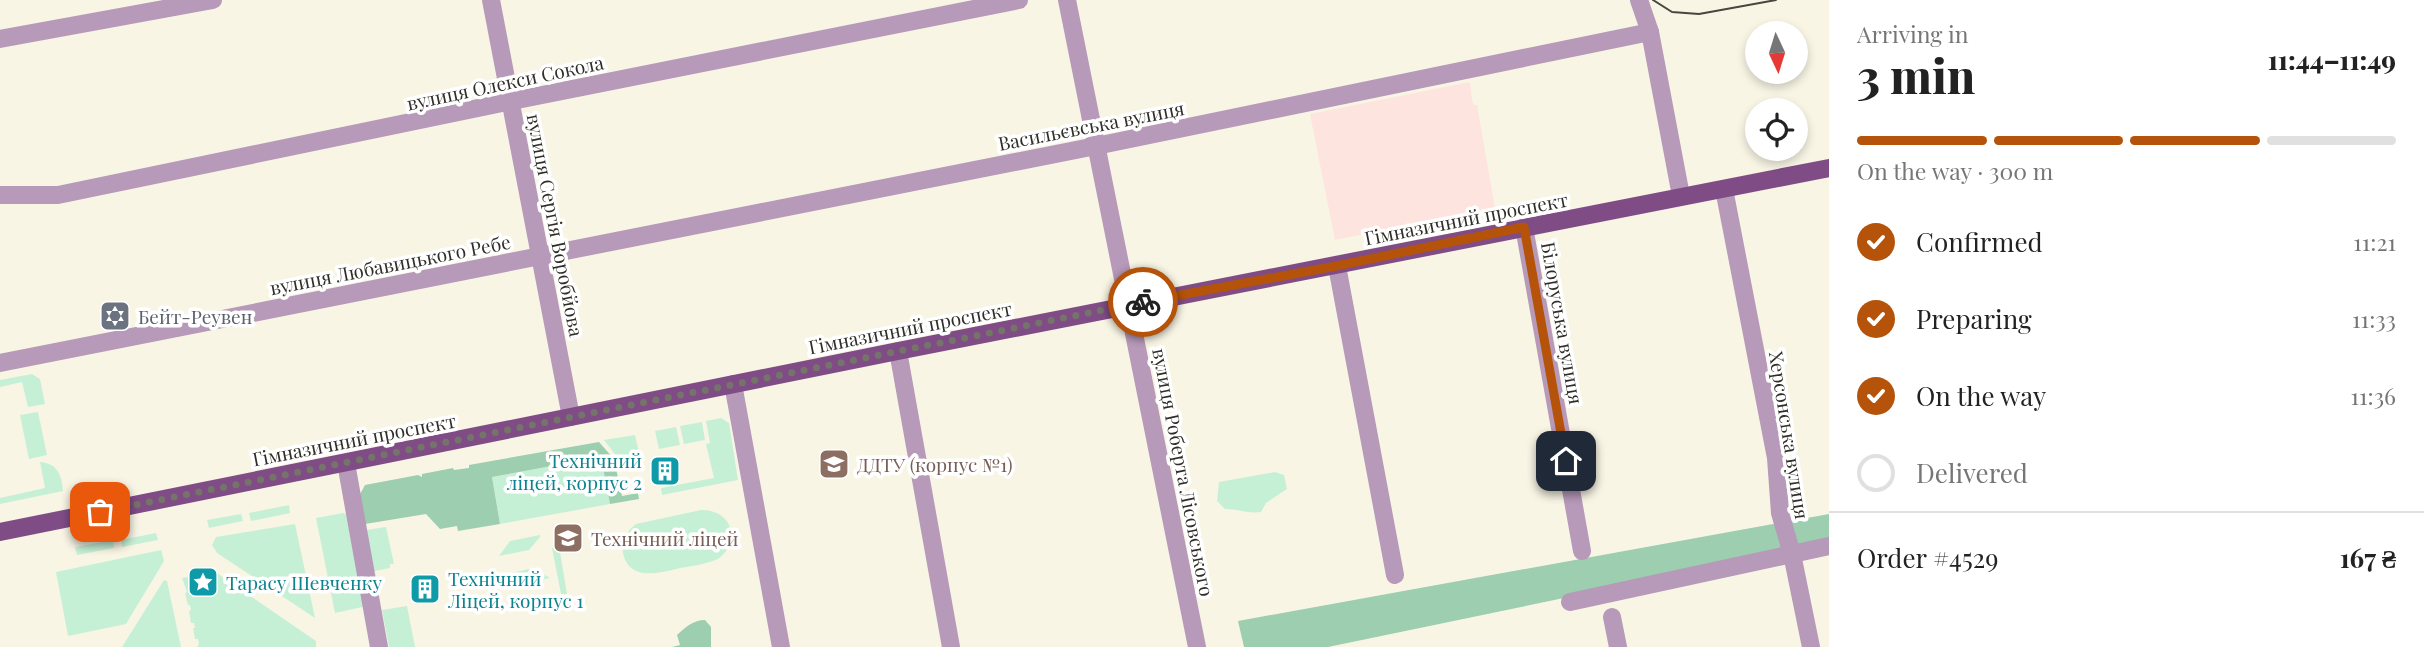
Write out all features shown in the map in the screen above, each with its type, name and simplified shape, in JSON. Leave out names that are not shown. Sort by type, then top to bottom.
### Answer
[{"type":"main road","name":"Гімназичний проспект","points":[[0,532],[898,351],[1829,169]]},
{"type":"street","points":[[0,39],[213,0]]},
{"type":"street","name":"вулиця Сергія Воробйова","points":[[491,0],[571,417]]},
{"type":"street","name":"вулиця Олекси Сокола","points":[[0,195],[58,195],[1019,0]]},
{"type":"street","name":"вулиця Роберта Лісовського","points":[[1067,0],[1197,647]]},
{"type":"street","points":[[1639,0],[1650,32],[1681,196]]},
{"type":"street","name":"Васильєвська вулиця","points":[[541,256],[1650,32]]},
{"type":"street","name":"Херсонська вулиця","points":[[1724,189],[1776,458],[1780,513],[1792,554],[1811,647]]},
{"type":"street","name":"Білоруська вулиця","points":[[1524,227],[1582,551]]},
{"type":"street","name":"вулиця Любавицького Ребе","points":[[0,363],[541,256]]},
{"type":"street","points":[[1336,266],[1395,575]]},
{"type":"street","points":[[898,351],[951,647]]},
{"type":"street","points":[[733,384],[781,647]]},
{"type":"street","points":[[346,463],[379,647]]},
{"type":"street","points":[[1570,602],[1829,547]]},
{"type":"street","points":[[1612,617],[1618,647]]},
{"type":"shaded area","points":[[1470,82],[1472,100],[1474,105],[1477,105],[1495,208],[1335,240],[1310,114]]},
{"type":"green space","points":[[32,374],[40,379],[45,404],[28,407],[22,382],[0,387],[0,380]]},
{"type":"green space","points":[[38,412],[47,455],[29,459],[20,415]]},
{"type":"green space","points":[[721,418],[729,423],[738,480],[662,495],[661,488],[714,478],[706,444],[710,443],[706,421]]},
{"type":"green space","points":[[702,422],[705,440],[684,444],[680,426]]},
{"type":"green space","points":[[676,427],[680,445],[659,449],[655,431]]},
{"type":"green space","points":[[635,435],[639,453],[618,458],[604,440]]},
{"type":"green space","points":[[599,442],[614,459],[622,496],[638,493],[639,499],[610,504],[601,457],[492,477],[500,524],[458,531],[457,526],[440,529],[426,514],[365,524],[359,496],[365,485],[418,475],[422,477],[422,474],[469,468],[469,465]]},
{"type":"green space","points":[[602,457],[610,504],[500,524],[492,477]]},
{"type":"green space","points":[[40,462],[51,465],[58,471],[63,491],[0,504],[0,498],[45,488]]},
{"type":"green space","points":[[1275,472],[1284,475],[1287,489],[1266,503],[1261,512],[1225,509],[1217,501],[1219,482]]},
{"type":"green space","points":[[289,505],[290,513],[251,521],[249,513]]},
{"type":"green space","points":[[701,510],[720,515],[730,527],[730,544],[718,559],[655,573],[638,572],[626,562],[622,549],[623,540],[636,524]]},
{"type":"green space","points":[[343,513],[349,515],[367,606],[335,613],[316,518]]},
{"type":"green space","points":[[241,514],[243,521],[209,528],[207,520]]},
{"type":"green space","points":[[1829,514],[1829,543],[1328,647],[1244,647],[1238,621]]},
{"type":"green space","points":[[295,524],[315,618],[217,553],[212,545],[216,537]]},
{"type":"green space","points":[[386,527],[394,564],[390,564],[390,568],[374,571],[366,530]]},
{"type":"green space","points":[[156,533],[158,540],[122,547],[121,540]]},
{"type":"green space","points":[[540,535],[529,550],[499,556],[510,541]]},
{"type":"green space","points":[[113,540],[114,548],[77,555],[75,547]]},
{"type":"green space","points":[[559,546],[567,594],[561,594],[552,548]]},
{"type":"green space","points":[[161,550],[164,561],[126,624],[68,636],[56,572]]},
{"type":"green space","points":[[533,568],[550,578],[519,584],[503,577],[478,585],[477,581]]},
{"type":"green space","points":[[214,571],[316,641],[316,647],[197,647],[198,639],[195,639],[194,623],[191,623],[190,605],[182,578],[197,580],[197,575]]},
{"type":"green space","points":[[164,580],[167,581],[181,647],[122,647]]},
{"type":"green space","points":[[407,606],[415,647],[389,647],[382,610]]},
{"type":"green space","points":[[705,620],[711,627],[711,647],[672,647],[680,645],[677,635],[683,629]]},
{"type":"tram line","points":[[1653,0],[1672,12],[1699,14],[1776,0]]},
{"type":"way so far","points":[[100,512],[1143,302]]},
{"type":"place","name":"Бейт-Реувен","points":[[115,316]]},
{"type":"place","name":"ДДТУ (корпус №1)","points":[[834,464]]},
{"type":"place","name":"Технічний ліцей, корпус 2","points":[[665,471]]},
{"type":"place","name":"Технічний ліцей","points":[[568,538]]},
{"type":"place","name":"Тарасу Шевченку","points":[[203,582]]},
{"type":"place","name":"Технічний Ліцей, корпус 1","points":[[425,589]]},
{"type":"route","points":[[1143,302],[1524,227],[1566,461]]}]
